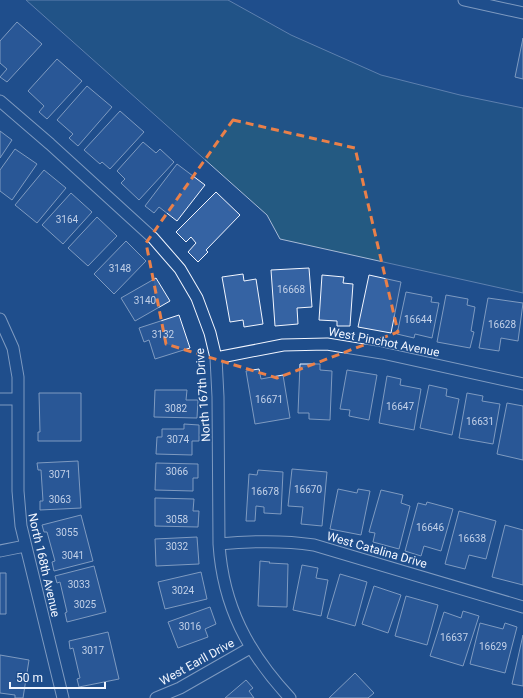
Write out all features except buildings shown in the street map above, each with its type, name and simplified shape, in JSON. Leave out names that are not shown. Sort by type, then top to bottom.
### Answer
[{"type":"street","points":[[467,0],[523,13]]},
{"type":"street","name":"North 167th Drive","points":[[0,101],[50,144],[153,238],[189,283],[197,298],[210,333],[216,358],[218,397],[220,562],[230,602],[238,625],[250,648],[268,673],[290,698]]},
{"type":"street","name":"North 168th Avenue","points":[[0,318],[13,348],[16,362],[18,399],[18,509],[25,546],[63,698]]},
{"type":"street","name":"West Pinchot Avenue","points":[[216,358],[283,345],[327,344],[382,353],[523,384]]},
{"type":"street","points":[[0,399],[18,399]]},
{"type":"street","name":"West Catalina Drive","points":[[219,544],[270,541],[314,545],[523,607]]},
{"type":"street","points":[[0,551],[25,546]]},
{"type":"street","name":"West Earll Drive","points":[[156,698],[180,688],[250,648]]},
{"type":"highlighted area","points":[[233,120],[355,148],[398,332],[277,378],[166,344],[146,243]]},
{"type":"shaded area","points":[[26,0],[228,0],[291,35],[381,75],[460,95],[523,108],[523,293],[280,239],[267,215]]}]
